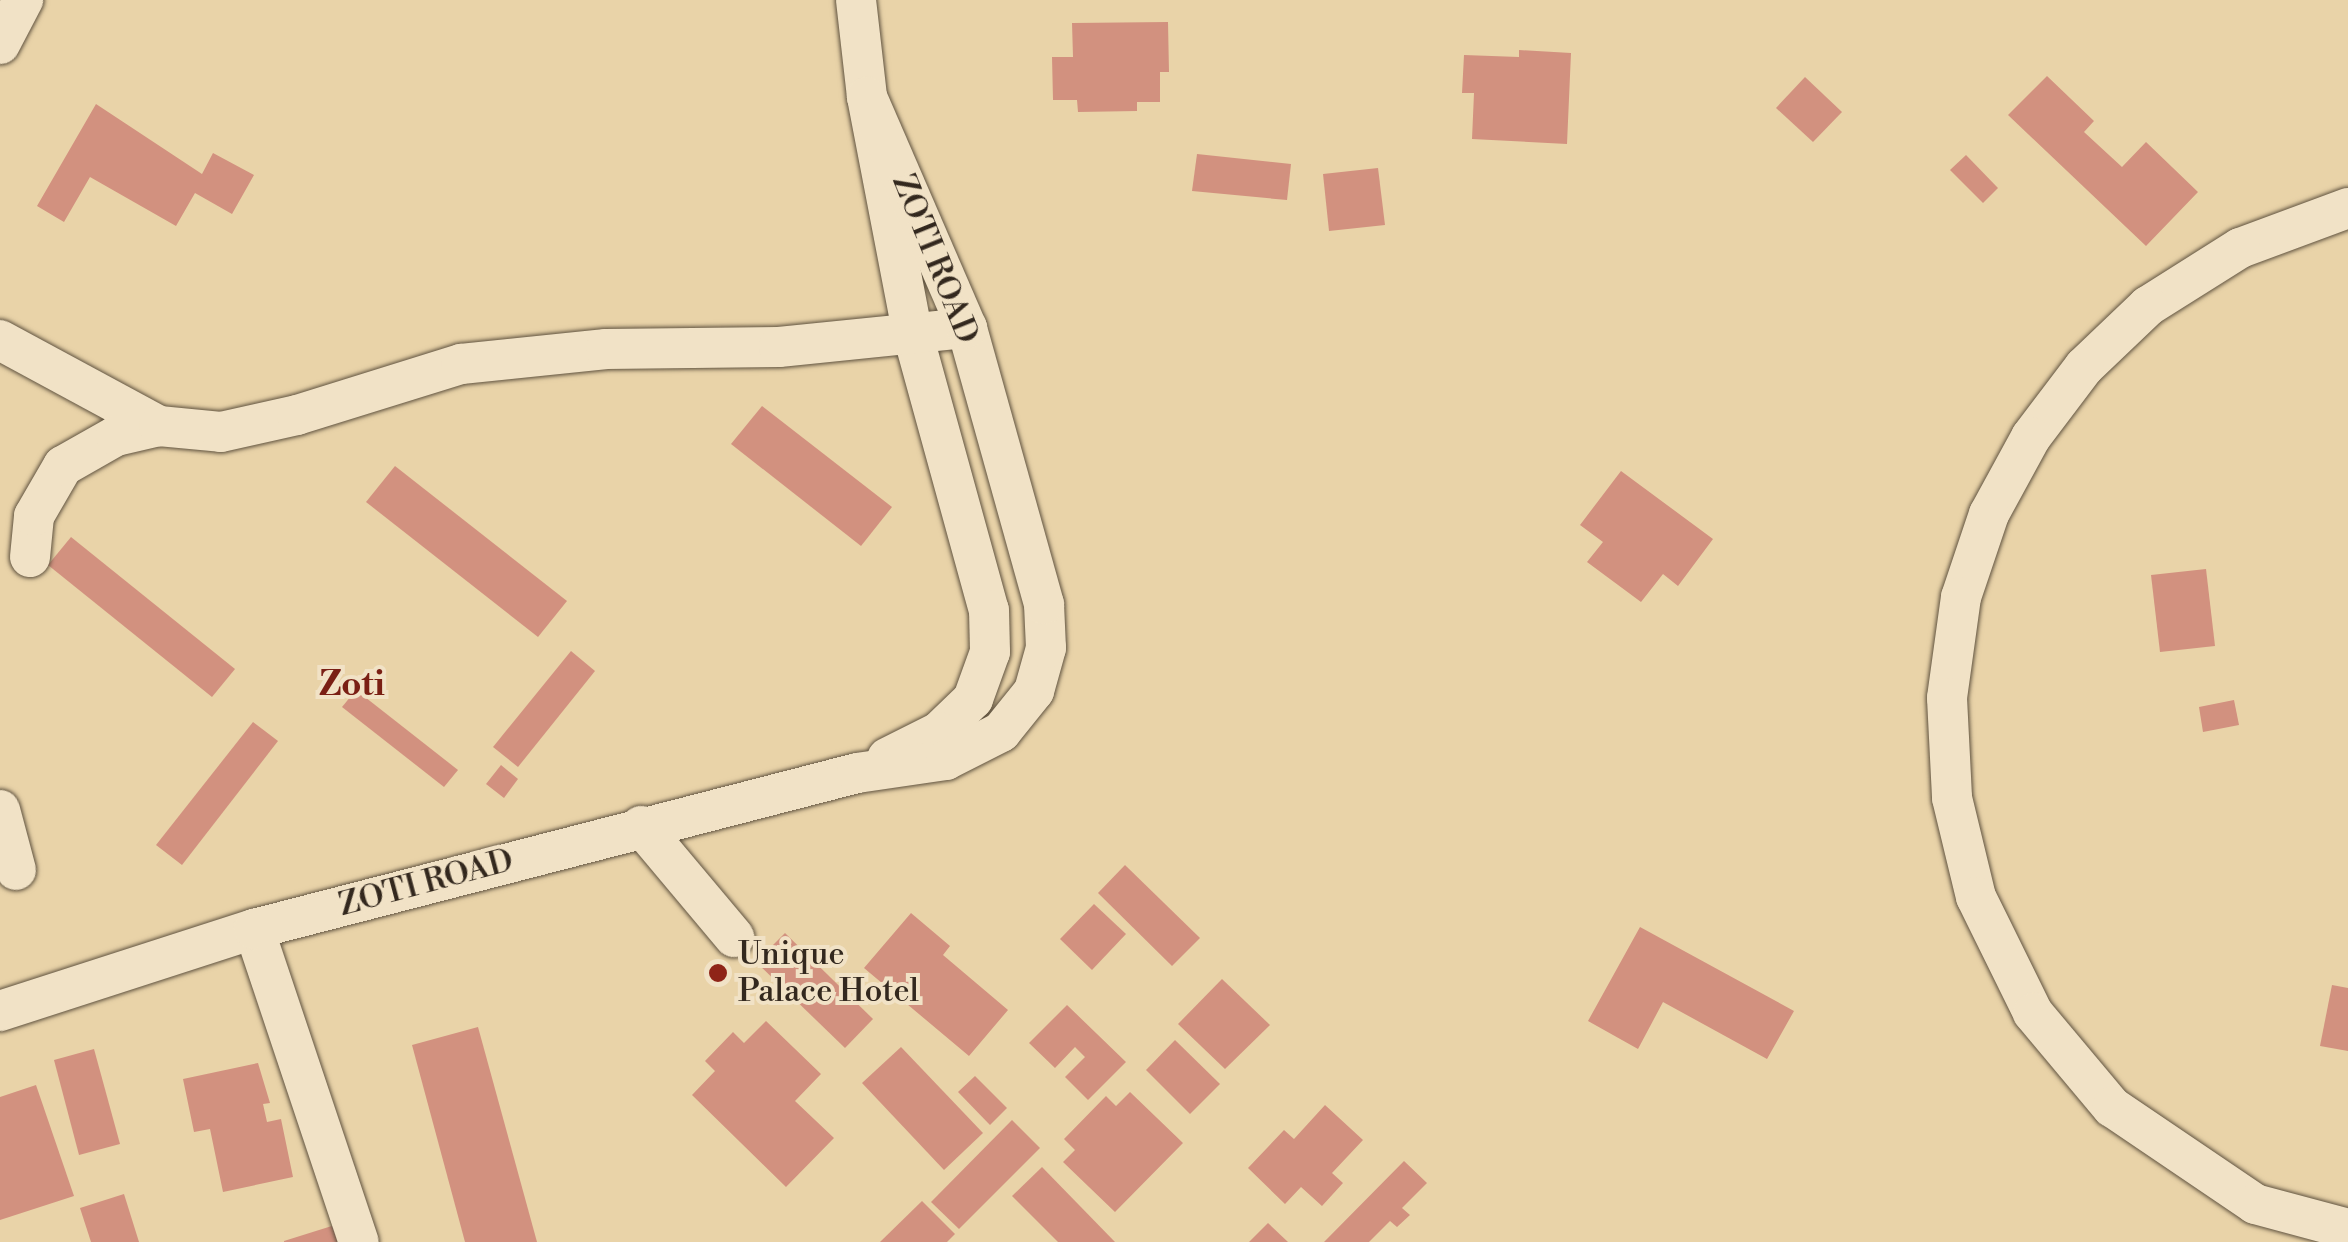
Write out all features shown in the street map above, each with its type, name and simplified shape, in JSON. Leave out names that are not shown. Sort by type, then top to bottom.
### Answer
[{"type":"street","points":[[0,44],[23,0]]},
{"type":"street","name":"ZOTI ROAD","points":[[856,0],[866,97],[913,335],[989,610],[990,652],[974,699],[938,732],[857,773]]},
{"type":"street","name":"ZOTI ROAD","points":[[0,1010],[254,929],[641,826],[857,773],[946,760],[1001,732],[1034,690],[1046,648],[1044,604],[966,328],[866,97]]},
{"type":"street","points":[[2348,208],[2240,248],[2148,306],[2084,367],[2030,437],[1989,514],[1961,597],[1947,698],[1952,798],[1976,897],[2001,956],[2053,1039],[2112,1107],[2255,1204],[2348,1230]]},
{"type":"street","points":[[30,558],[34,516],[63,466],[116,436],[159,426],[221,432],[297,416],[460,364],[606,350],[779,347],[966,328]]},
{"type":"street","points":[[0,340],[159,426]]},
{"type":"street","points":[[0,810],[16,870]]},
{"type":"street","points":[[641,826],[734,936]]},
{"type":"street","points":[[254,929],[359,1242]]},
{"type":"building","points":[[1168,22],[1169,72],[1160,72],[1160,102],[1137,102],[1137,111],[1078,112],[1077,100],[1053,100],[1052,57],[1073,57],[1072,23]]},
{"type":"building","points":[[1519,50],[1571,53],[1567,144],[1472,139],[1474,93],[1462,93],[1464,55],[1519,57]]},
{"type":"building","points":[[2047,76],[2094,121],[2084,132],[2122,167],[2146,142],[2198,192],[2146,246],[2008,115]]},
{"type":"building","points":[[1805,77],[1842,112],[1813,142],[1776,108]]},
{"type":"building","points":[[96,104],[202,174],[213,153],[254,175],[232,214],[195,193],[176,226],[90,177],[64,222],[37,206]]},
{"type":"building","points":[[1197,154],[1291,164],[1287,200],[1192,191]]},
{"type":"building","points":[[1966,155],[1998,188],[1983,203],[1950,170]]},
{"type":"building","points":[[1378,168],[1385,225],[1329,231],[1323,174]]},
{"type":"building","points":[[762,406],[892,507],[861,546],[731,444]]},
{"type":"building","points":[[395,466],[567,601],[538,637],[366,502]]},
{"type":"building","points":[[1621,471],[1713,539],[1678,586],[1663,574],[1641,602],[1587,562],[1603,542],[1580,525]]},
{"type":"building","points":[[71,537],[235,669],[212,697],[48,565]]},
{"type":"building","points":[[2206,569],[2215,646],[2160,652],[2151,575]]},
{"type":"building","points":[[571,651],[595,671],[518,767],[493,747]]},
{"type":"building","points":[[356,690],[458,770],[444,787],[342,707]]},
{"type":"building","points":[[2234,700],[2239,725],[2203,732],[2199,707]]},
{"type":"building","points":[[253,722],[278,741],[182,865],[156,845]]},
{"type":"building","points":[[501,765],[518,779],[504,798],[486,784]]},
{"type":"building","points":[[1125,865],[1200,938],[1172,966],[1098,893]]},
{"type":"building","points":[[1094,904],[1126,934],[1092,970],[1060,939]]},
{"type":"building","points":[[911,913],[950,946],[943,955],[1008,1010],[969,1056],[864,968]]},
{"type":"building","points":[[1640,927],[1794,1011],[1767,1059],[1663,1002],[1638,1049],[1588,1021]]},
{"type":"building","points":[[785,933],[873,1019],[845,1048],[756,962]]},
{"type":"building","points":[[1222,979],[1270,1025],[1225,1069],[1178,1024]]},
{"type":"building","points":[[2332,985],[2348,988],[2348,1051],[2320,1046]]},
{"type":"building","points":[[1067,1005],[1126,1062],[1088,1100],[1065,1077],[1085,1057],[1075,1047],[1055,1068],[1029,1043]]},
{"type":"building","points":[[766,1021],[821,1074],[795,1101],[834,1138],[786,1187],[692,1095],[715,1071],[705,1061],[733,1032],[744,1043]]},
{"type":"building","points":[[478,1027],[537,1242],[465,1242],[412,1045]]},
{"type":"building","points":[[1175,1040],[1220,1084],[1190,1114],[1146,1070]]},
{"type":"building","points":[[901,1047],[983,1133],[944,1170],[862,1083]]},
{"type":"building","points":[[94,1049],[120,1144],[79,1155],[54,1060]]},
{"type":"building","points":[[258,1063],[270,1103],[263,1104],[267,1122],[281,1119],[293,1177],[223,1192],[210,1129],[194,1132],[183,1079]]},
{"type":"building","points":[[975,1076],[1007,1108],[990,1125],[958,1092]]},
{"type":"building","points":[[36,1085],[74,1196],[0,1220],[0,1097]]},
{"type":"building","points":[[1130,1092],[1183,1143],[1115,1212],[1063,1162],[1075,1150],[1064,1139],[1106,1096],[1116,1106]]},
{"type":"building","points":[[1325,1105],[1363,1140],[1332,1173],[1343,1183],[1322,1206],[1301,1187],[1285,1204],[1248,1168],[1284,1130],[1294,1139]]},
{"type":"building","points":[[1012,1120],[1040,1148],[959,1229],[931,1202]]},
{"type":"building","points":[[1404,1161],[1427,1183],[1402,1208],[1410,1215],[1397,1227],[1390,1221],[1369,1242],[1324,1242]]},
{"type":"building","points":[[1042,1167],[1115,1242],[1058,1242],[1012,1196]]},
{"type":"building","points":[[124,1194],[139,1242],[91,1242],[80,1208]]},
{"type":"building","points":[[922,1201],[955,1234],[947,1242],[880,1242]]},
{"type":"building","points":[[1268,1223],[1288,1242],[1249,1242]]},
{"type":"building","points":[[335,1225],[341,1242],[284,1242],[284,1241]]},
{"type":"place","name":"Unique Palace Hotel","points":[[718,973]]},
{"type":"district","name":"Zoti","points":[[352,685]]}]
